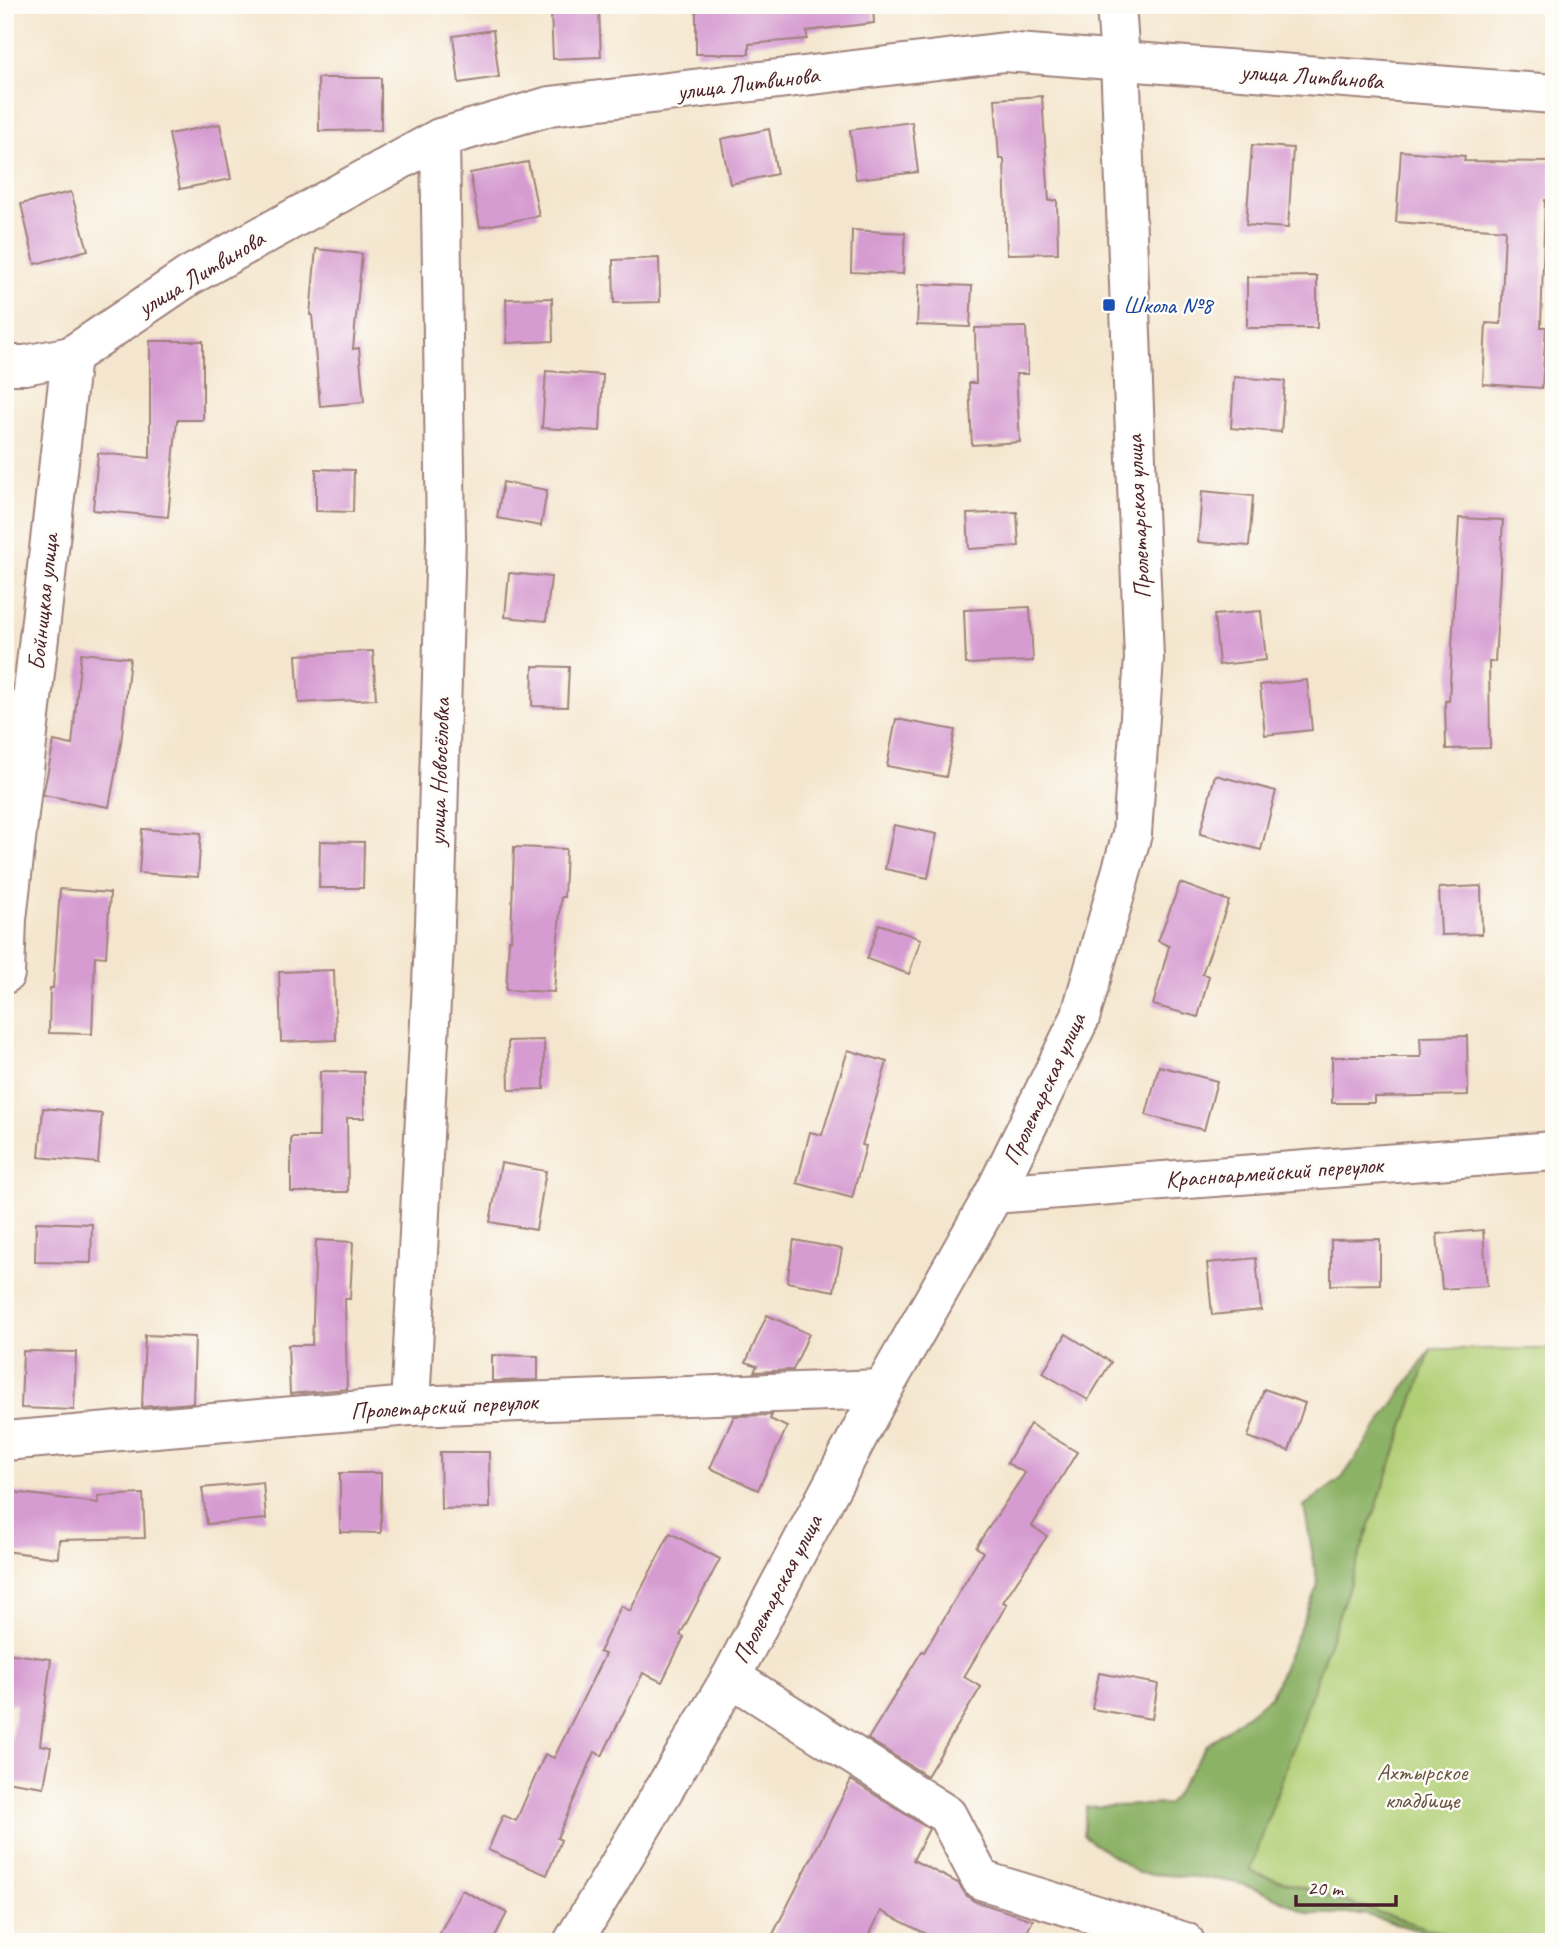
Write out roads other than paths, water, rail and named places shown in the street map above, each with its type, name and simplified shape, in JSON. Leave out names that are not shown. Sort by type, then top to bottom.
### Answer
[{"type":"street","name":"Пролетарская улица","points":[[573,1942],[731,1676],[883,1388],[994,1194],[1080,1018],[1132,834],[1144,657],[1120,60],[1115,5]]},
{"type":"street","name":"улица Литвинова","points":[[5,365],[25,365],[71,356],[189,276],[440,138],[550,106],[1005,52],[1554,94]]},
{"type":"street","name":"улица Новосёловка","points":[[410,1406],[435,924],[446,536],[440,138]]},
{"type":"street","name":"Бойницкая улица","points":[[5,974],[7,919],[71,356]]},
{"type":"street","name":"Красноармейский переулок","points":[[994,1194],[1554,1151]]},
{"type":"street","name":"Пролетарский переулок","points":[[5,1441],[410,1406],[883,1388]]},
{"type":"street","points":[[731,1676],[947,1815],[981,1880],[1185,1942]]},
{"type":"place","name":"Школа №8","points":[[1109,305]]},
{"type":"park label","name":"Ахтырское кладбище","points":[[1422,1786]]}]
